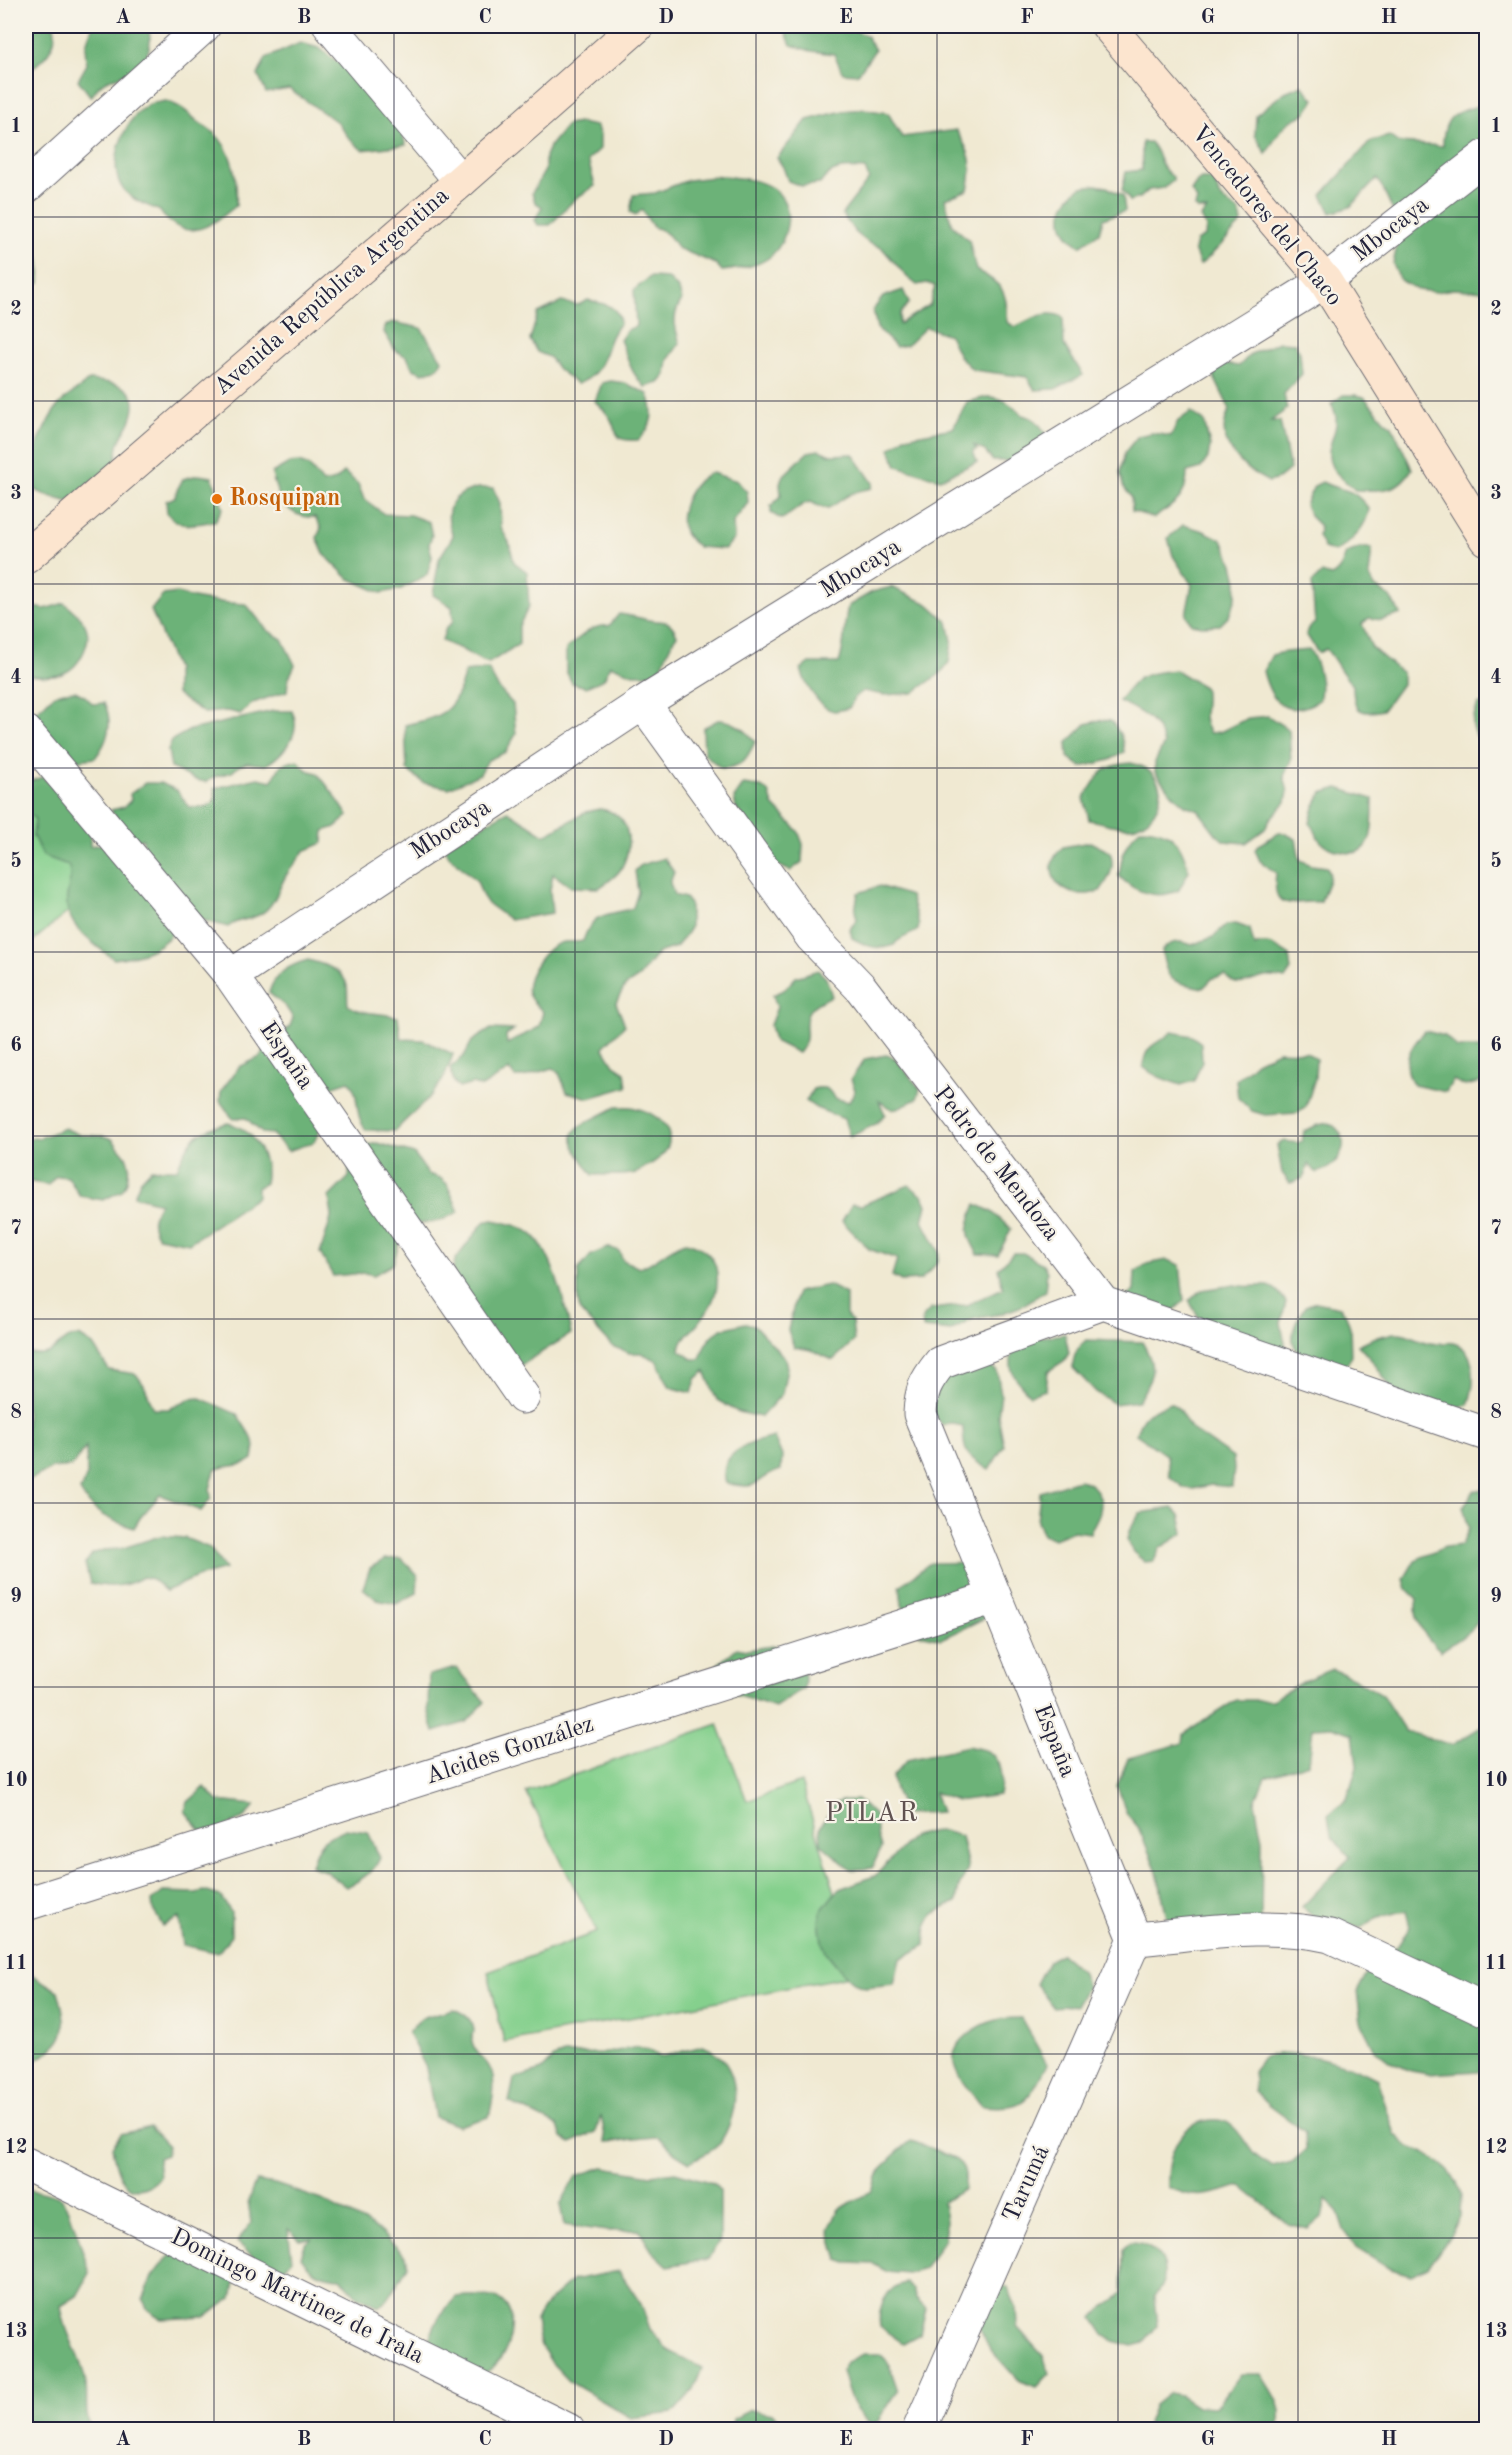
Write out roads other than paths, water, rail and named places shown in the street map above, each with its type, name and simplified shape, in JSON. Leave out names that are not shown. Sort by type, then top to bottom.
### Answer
[{"type":"main road","name":"Avenida República Argentina","points":[[26,557],[637,26]]},
{"type":"main road","name":"Vencedores del Chaco","points":[[1108,26],[1325,281],[1486,539]]},
{"type":"street","points":[[26,187],[204,26]]},
{"type":"street","points":[[330,26],[461,181]]},
{"type":"street","name":"Mbocaya","points":[[231,976],[643,703],[1325,281],[1486,156]]},
{"type":"street","name":"Pedro de Mendoza","points":[[643,703],[812,937],[861,988],[1103,1303]]},
{"type":"street","name":"España","points":[[26,732],[231,976],[524,1397]]},
{"type":"street","points":[[1103,1303],[1486,1434]]},
{"type":"street","name":"España","points":[[1103,1303],[940,1363],[927,1379],[921,1395],[920,1414],[1135,1939]]},
{"type":"street","name":"Alcides González","points":[[26,1904],[995,1597]]},
{"type":"street","points":[[1135,1939],[1277,1928],[1303,1929],[1330,1936],[1486,2010]]},
{"type":"street","name":"Tarumá","points":[[919,2430],[1135,1939]]},
{"type":"street","name":"Domingo Martinez de Irala","points":[[26,2164],[568,2430]]},
{"type":"place","name":"Rosquipan","points":[[217,499]]},
{"type":"district","name":"PILAR","points":[[872,1813]]}]
